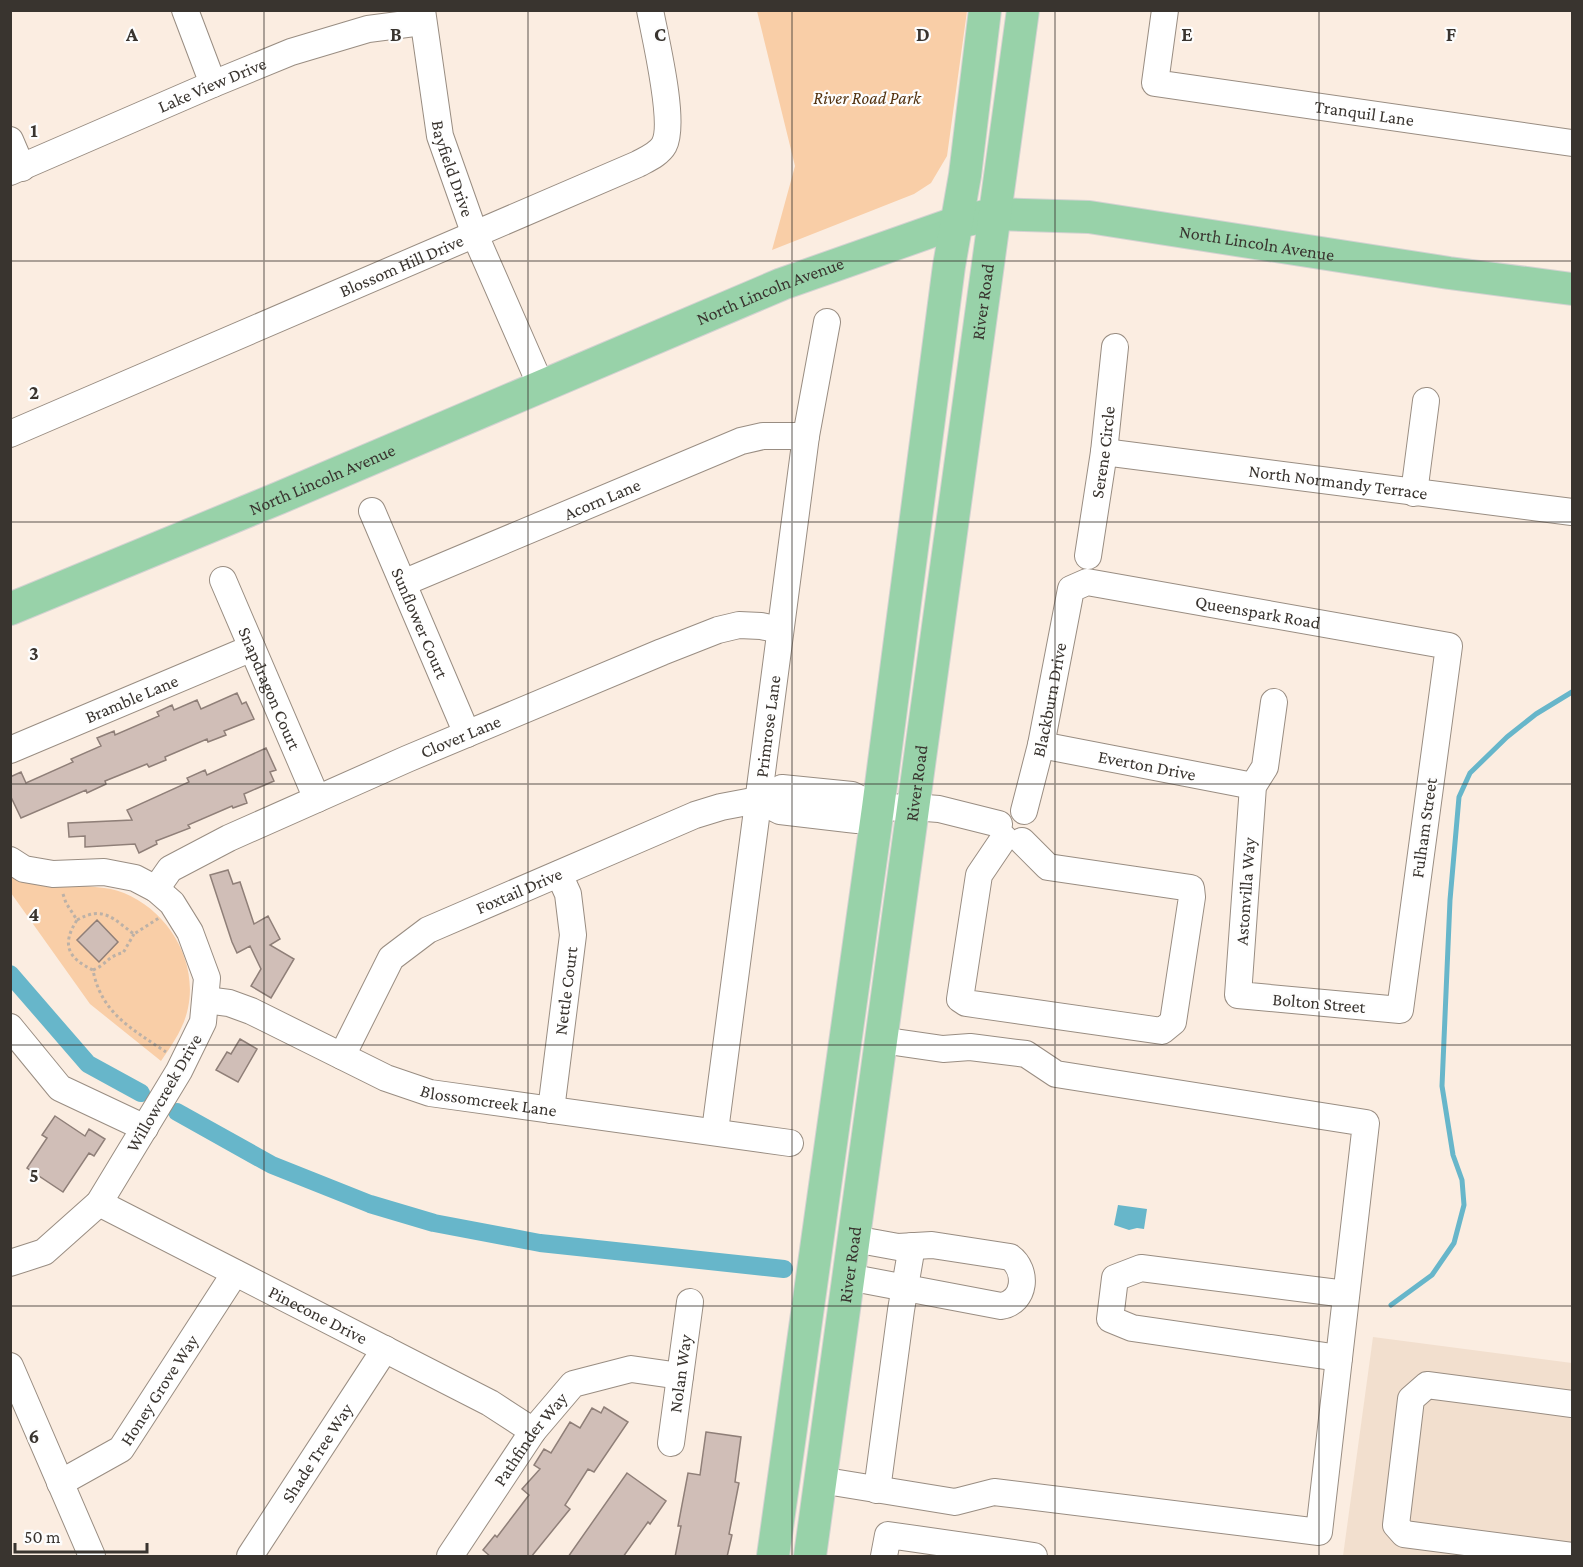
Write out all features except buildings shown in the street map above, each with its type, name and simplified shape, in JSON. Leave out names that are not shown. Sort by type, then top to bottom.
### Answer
[{"type":"main road","name":"River Road","points":[[773,1557],[878,808],[947,278],[958,222],[985,10]]},
{"type":"main road","name":"River Road","points":[[810,1557],[1023,10]]},
{"type":"main road","name":"North Lincoln Avenue","points":[[10,609],[782,284],[958,222],[995,214],[1089,217],[1449,273],[1572,289]]},
{"type":"street","points":[[185,10],[213,84]]},
{"type":"street","name":"Blossom Hill Drive","points":[[10,434],[476,235],[638,164],[661,149],[666,142],[667,116],[650,10]]},
{"type":"street","name":"Tranquil Lane","points":[[1165,10],[1155,82],[1572,143]]},
{"type":"street","name":"Lake View Drive","points":[[16,170],[291,52],[422,16]]},
{"type":"street","name":"Bayfield Drive","points":[[422,16],[440,136],[476,235],[541,386]]},
{"type":"street","points":[[10,140],[16,170]]},
{"type":"street","name":"Primrose Lane","points":[[714,1131],[806,436],[827,322]]},
{"type":"street","name":"Serene Circle","points":[[1088,556],[1104,452],[1115,347]]},
{"type":"street","points":[[1414,493],[1426,401]]},
{"type":"street","name":"Acorn Lane","points":[[403,583],[741,441],[763,436],[806,436]]},
{"type":"street","name":"North Normandy Terrace","points":[[1104,452],[1572,512]]},
{"type":"street","name":"Sunflower Court","points":[[372,511],[467,734]]},
{"type":"street","name":"Snapdragon Court","points":[[223,580],[317,799]]},
{"type":"street","name":"Queenspark Road","points":[[1071,589],[1088,582],[1449,646]]},
{"type":"street","name":"Blackburn Drive","points":[[1008,834],[1003,814],[1015,808],[1024,811],[1041,745],[1071,589]]},
{"type":"street","name":"Clover Lane","points":[[156,889],[170,869],[229,838],[467,734],[718,630],[739,625],[780,630]]},
{"type":"street","name":"Fulham Street","points":[[1400,1010],[1449,646]]},
{"type":"street","name":"Bramble Lane","points":[[10,750],[252,648]]},
{"type":"street","points":[[1253,786],[1265,767],[1274,702]]},
{"type":"street","name":"Everton Drive","points":[[1041,745],[1253,786]]},
{"type":"street","name":"Astonvilla Way","points":[[1238,995],[1253,786]]},
{"type":"street","name":"Foxtail Drive","points":[[342,1056],[391,958],[428,930],[695,815],[758,800],[782,788],[816,803],[852,795],[878,808]]},
{"type":"street","points":[[878,808],[939,809],[1008,834],[1048,867],[1191,888],[1192,897],[1173,1022],[1162,1031],[966,1003],[960,999],[979,875],[1008,834]]},
{"type":"street","name":"Willowcreek Drive","points":[[10,860],[24,869],[53,874],[104,872],[135,878],[156,889],[172,903],[190,932],[207,978],[203,1022],[199,1032],[185,1060],[99,1203],[44,1252],[10,1263]]},
{"type":"street","name":"Nettle Court","points":[[551,1110],[573,935],[568,894],[560,874]]},
{"type":"street","name":"Bolton Street","points":[[1238,995],[1400,1010]]},
{"type":"street","name":"Blossomcreek Lane","points":[[206,1000],[229,1003],[251,1011],[386,1078],[430,1093],[790,1143]]},
{"type":"street","points":[[10,1027],[60,1088],[145,1128]]},
{"type":"street","points":[[820,1480],[955,1502],[994,1492],[1319,1532],[1366,1123],[1056,1074],[1026,1054],[969,1047],[943,1049],[881,1040]]},
{"type":"street","name":"Pinecone Drive","points":[[99,1203],[490,1403],[533,1431]]},
{"type":"street","points":[[849,1277],[1001,1306],[1014,1301],[1021,1288],[1020,1269],[1017,1262],[1010,1257],[932,1245],[898,1247],[854,1239]]},
{"type":"street","points":[[877,1490],[912,1246]]},
{"type":"street","points":[[1339,1358],[1132,1328],[1110,1319],[1111,1309],[1115,1278],[1141,1268],[1346,1294]]},
{"type":"street","name":"Honey Grove Way","points":[[60,1483],[121,1449],[235,1273]]},
{"type":"street","name":"Nolan Way","points":[[671,1443],[690,1302]]},
{"type":"street","name":"Shade Tree Way","points":[[250,1557],[385,1350]]},
{"type":"street","points":[[10,1366],[92,1557]]},
{"type":"street","name":"Pathfinder Way","points":[[450,1557],[533,1431],[573,1384],[631,1369],[680,1376]]},
{"type":"street","points":[[1572,1404],[1427,1385],[1411,1399],[1396,1525],[1404,1534],[1572,1556]]},
{"type":"street","points":[[884,1557],[888,1535],[1034,1557]]},
{"type":"path","points":[[62,891],[66,903],[77,920]]},
{"type":"path","points":[[93,970],[78,962],[69,952],[69,938],[77,920],[101,912],[121,922],[134,934]]},
{"type":"path","points":[[93,970],[104,965],[114,954],[123,953],[134,934],[163,916]]},
{"type":"path","points":[[93,970],[96,985],[103,1000],[121,1021],[169,1054]]},
{"type":"shaded area","points":[[1373,1337],[1572,1363],[1572,1556],[1343,1556]]},
{"type":"green space","name":"River Road Park","points":[[757,11],[967,11],[947,156],[931,183],[914,194],[772,250],[795,166]]},
{"type":"green space","points":[[10,876],[32,881],[118,891],[140,901],[166,925],[184,955],[190,990],[184,1022],[161,1061],[90,1004],[11,893]]},
{"type":"water","points":[[1118,1205],[1147,1209],[1144,1229],[1129,1230],[1114,1225]]},
{"type":"waterway","points":[[1391,1305],[1432,1275],[1454,1243],[1464,1205],[1462,1180],[1453,1155],[1442,1086],[1450,900],[1459,797],[1470,773],[1507,737],[1536,714],[1572,692]]},
{"type":"waterway","points":[[10,974],[88,1064],[141,1093]]},
{"type":"waterway","points":[[177,1112],[272,1165],[370,1204],[434,1223],[540,1243],[784,1269]]}]
